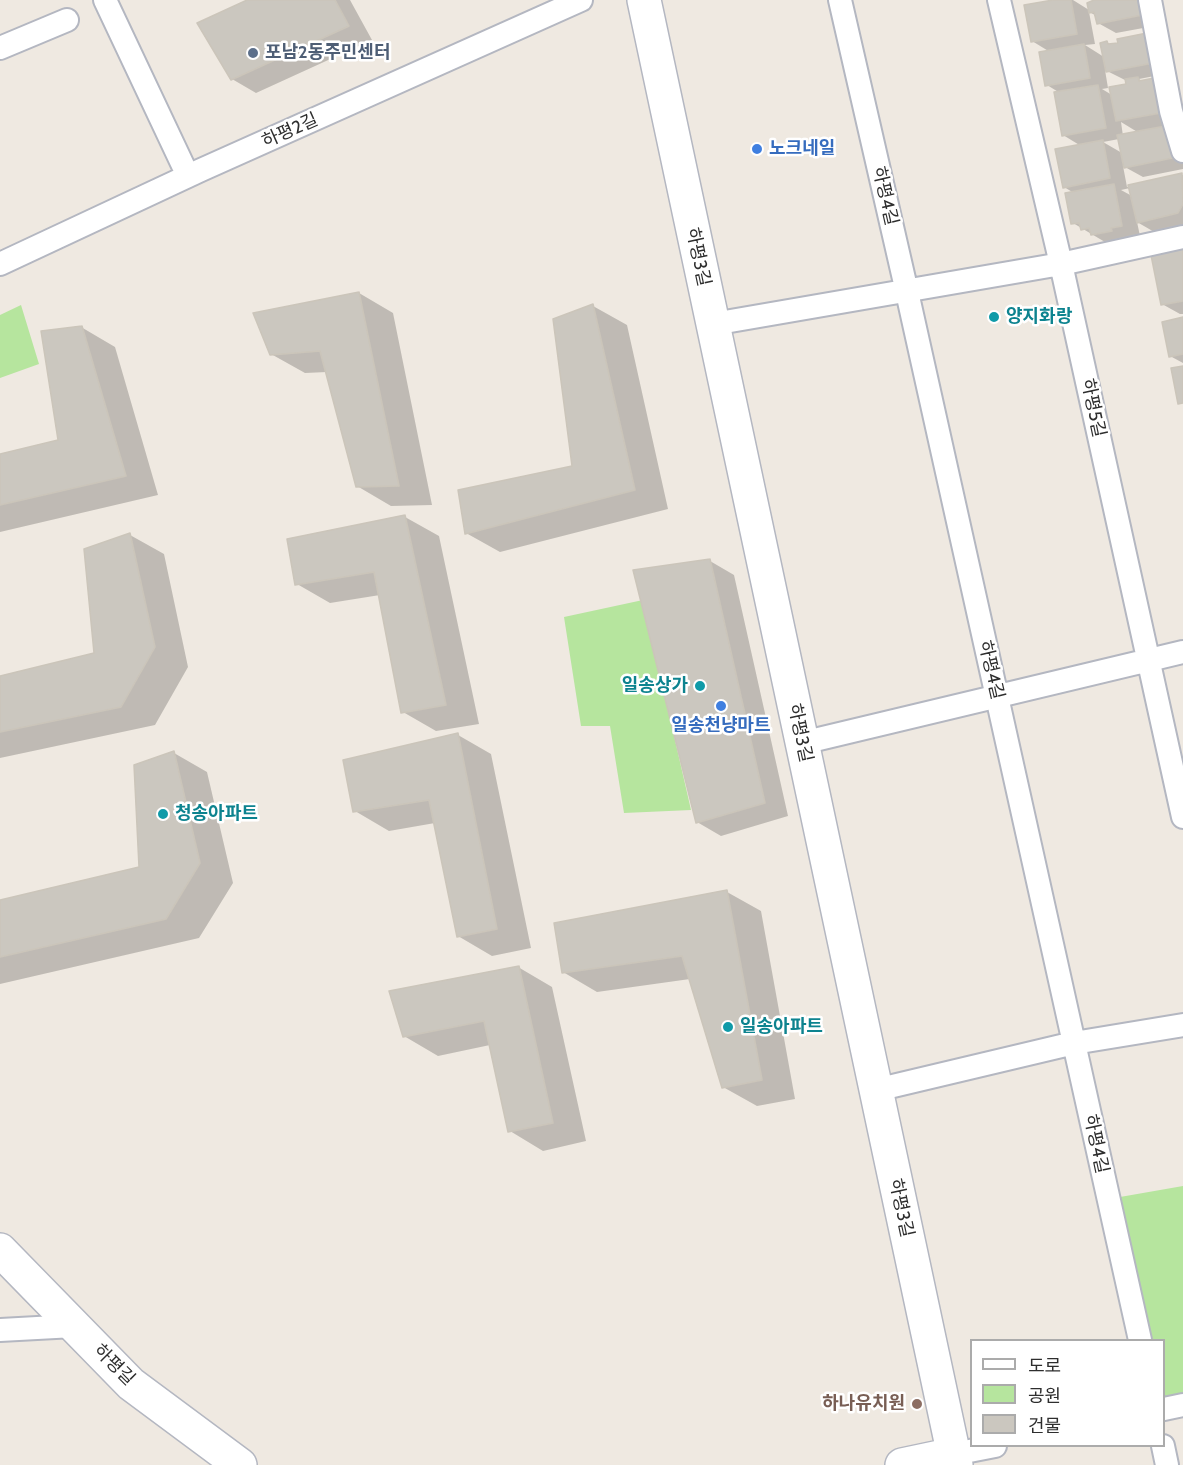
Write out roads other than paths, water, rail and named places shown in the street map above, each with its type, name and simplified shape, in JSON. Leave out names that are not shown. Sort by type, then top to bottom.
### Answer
[{"type":"street","points":[[105,0],[188,176]]},
{"type":"street","name":"하평2길","points":[[0,264],[188,176],[581,0]]},
{"type":"street","name":"하평3길","points":[[645,0],[955,1460]]},
{"type":"street","name":"하평4길","points":[[840,0],[1140,1339]]},
{"type":"street","name":"하평5길","points":[[999,0],[1061,264],[1183,817]]},
{"type":"street","points":[[1150,0],[1171,111],[1183,151]]},
{"type":"street","points":[[0,48],[67,20]]},
{"type":"street","points":[[713,324],[1061,264],[1183,237]]},
{"type":"street","points":[[802,743],[1183,652]]},
{"type":"street","points":[[876,1090],[1074,1043],[1183,1025]]},
{"type":"street","name":"하평길","points":[[0,1250],[131,1384],[240,1465]]},
{"type":"street","points":[[0,1330],[74,1326]]},
{"type":"street","points":[[1165,1409],[1183,1405]]},
{"type":"street","points":[[902,1465],[955,1460],[992,1447]]},
{"type":"street","points":[[1163,1447],[1167,1465]]},
{"type":"place","name":"포남2동주민센터","points":[[253,53]]},
{"type":"place","name":"노크네일","points":[[757,149]]},
{"type":"place","name":"양지화랑","points":[[994,317]]},
{"type":"place","name":"일송상가","points":[[700,686]]},
{"type":"place","name":"일송천냥마트","points":[[721,706]]},
{"type":"place","name":"청송아파트","points":[[163,814]]},
{"type":"place","name":"일송아파트","points":[[728,1027]]},
{"type":"place","name":"하나유치원","points":[[917,1404]]}]
